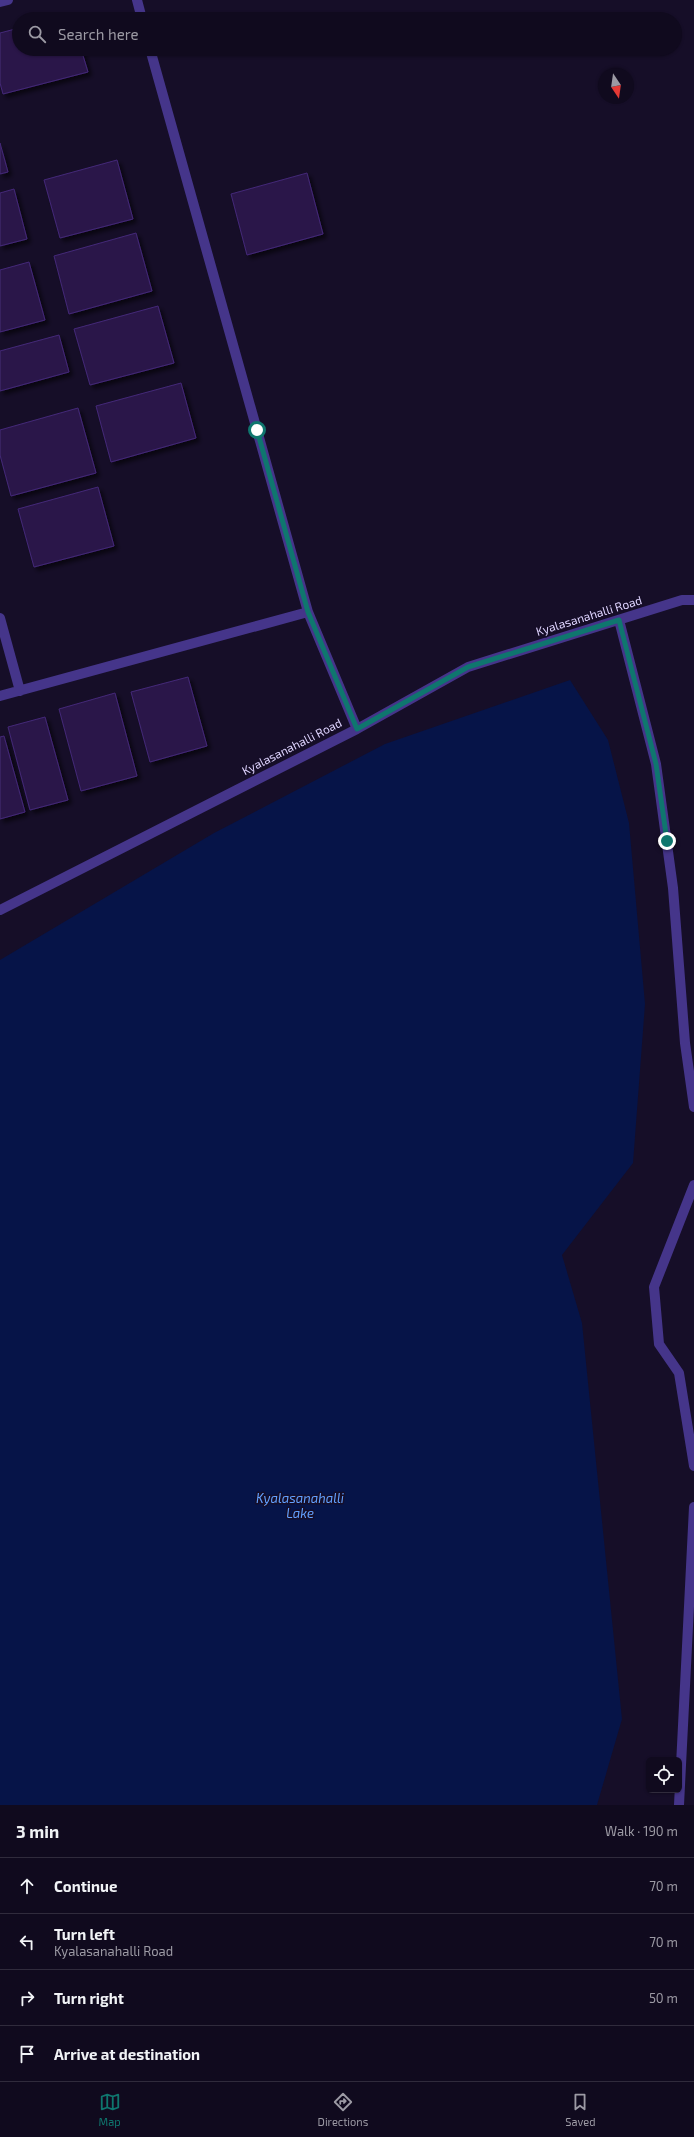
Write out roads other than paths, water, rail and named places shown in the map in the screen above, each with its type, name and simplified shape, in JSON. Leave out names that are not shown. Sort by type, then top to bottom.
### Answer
[{"type":"street","points":[[0,2],[8,0]]},
{"type":"street","points":[[137,0],[140,12]]},
{"type":"street","points":[[152,56],[308,612],[357,729]]},
{"type":"street","name":"Kyalasanahalli Road","points":[[0,910],[357,729],[468,667],[682,600],[694,600]]},
{"type":"street","points":[[0,696],[308,612]]},
{"type":"street","points":[[0,618],[20,690]]},
{"type":"street","points":[[619,620],[656,764],[673,888],[684,1043],[694,1107]]},
{"type":"street","points":[[694,1185],[654,1287],[659,1344],[679,1374],[694,1466]]},
{"type":"street","points":[[679,1805],[694,1507]]},
{"type":"water","name":"Kyalasanahalli Lake","points":[[570,680],[608,740],[629,823],[645,1004],[633,1163],[562,1255],[582,1323],[622,1719],[597,1805],[0,1805],[0,960],[214,833],[385,744]]}]
